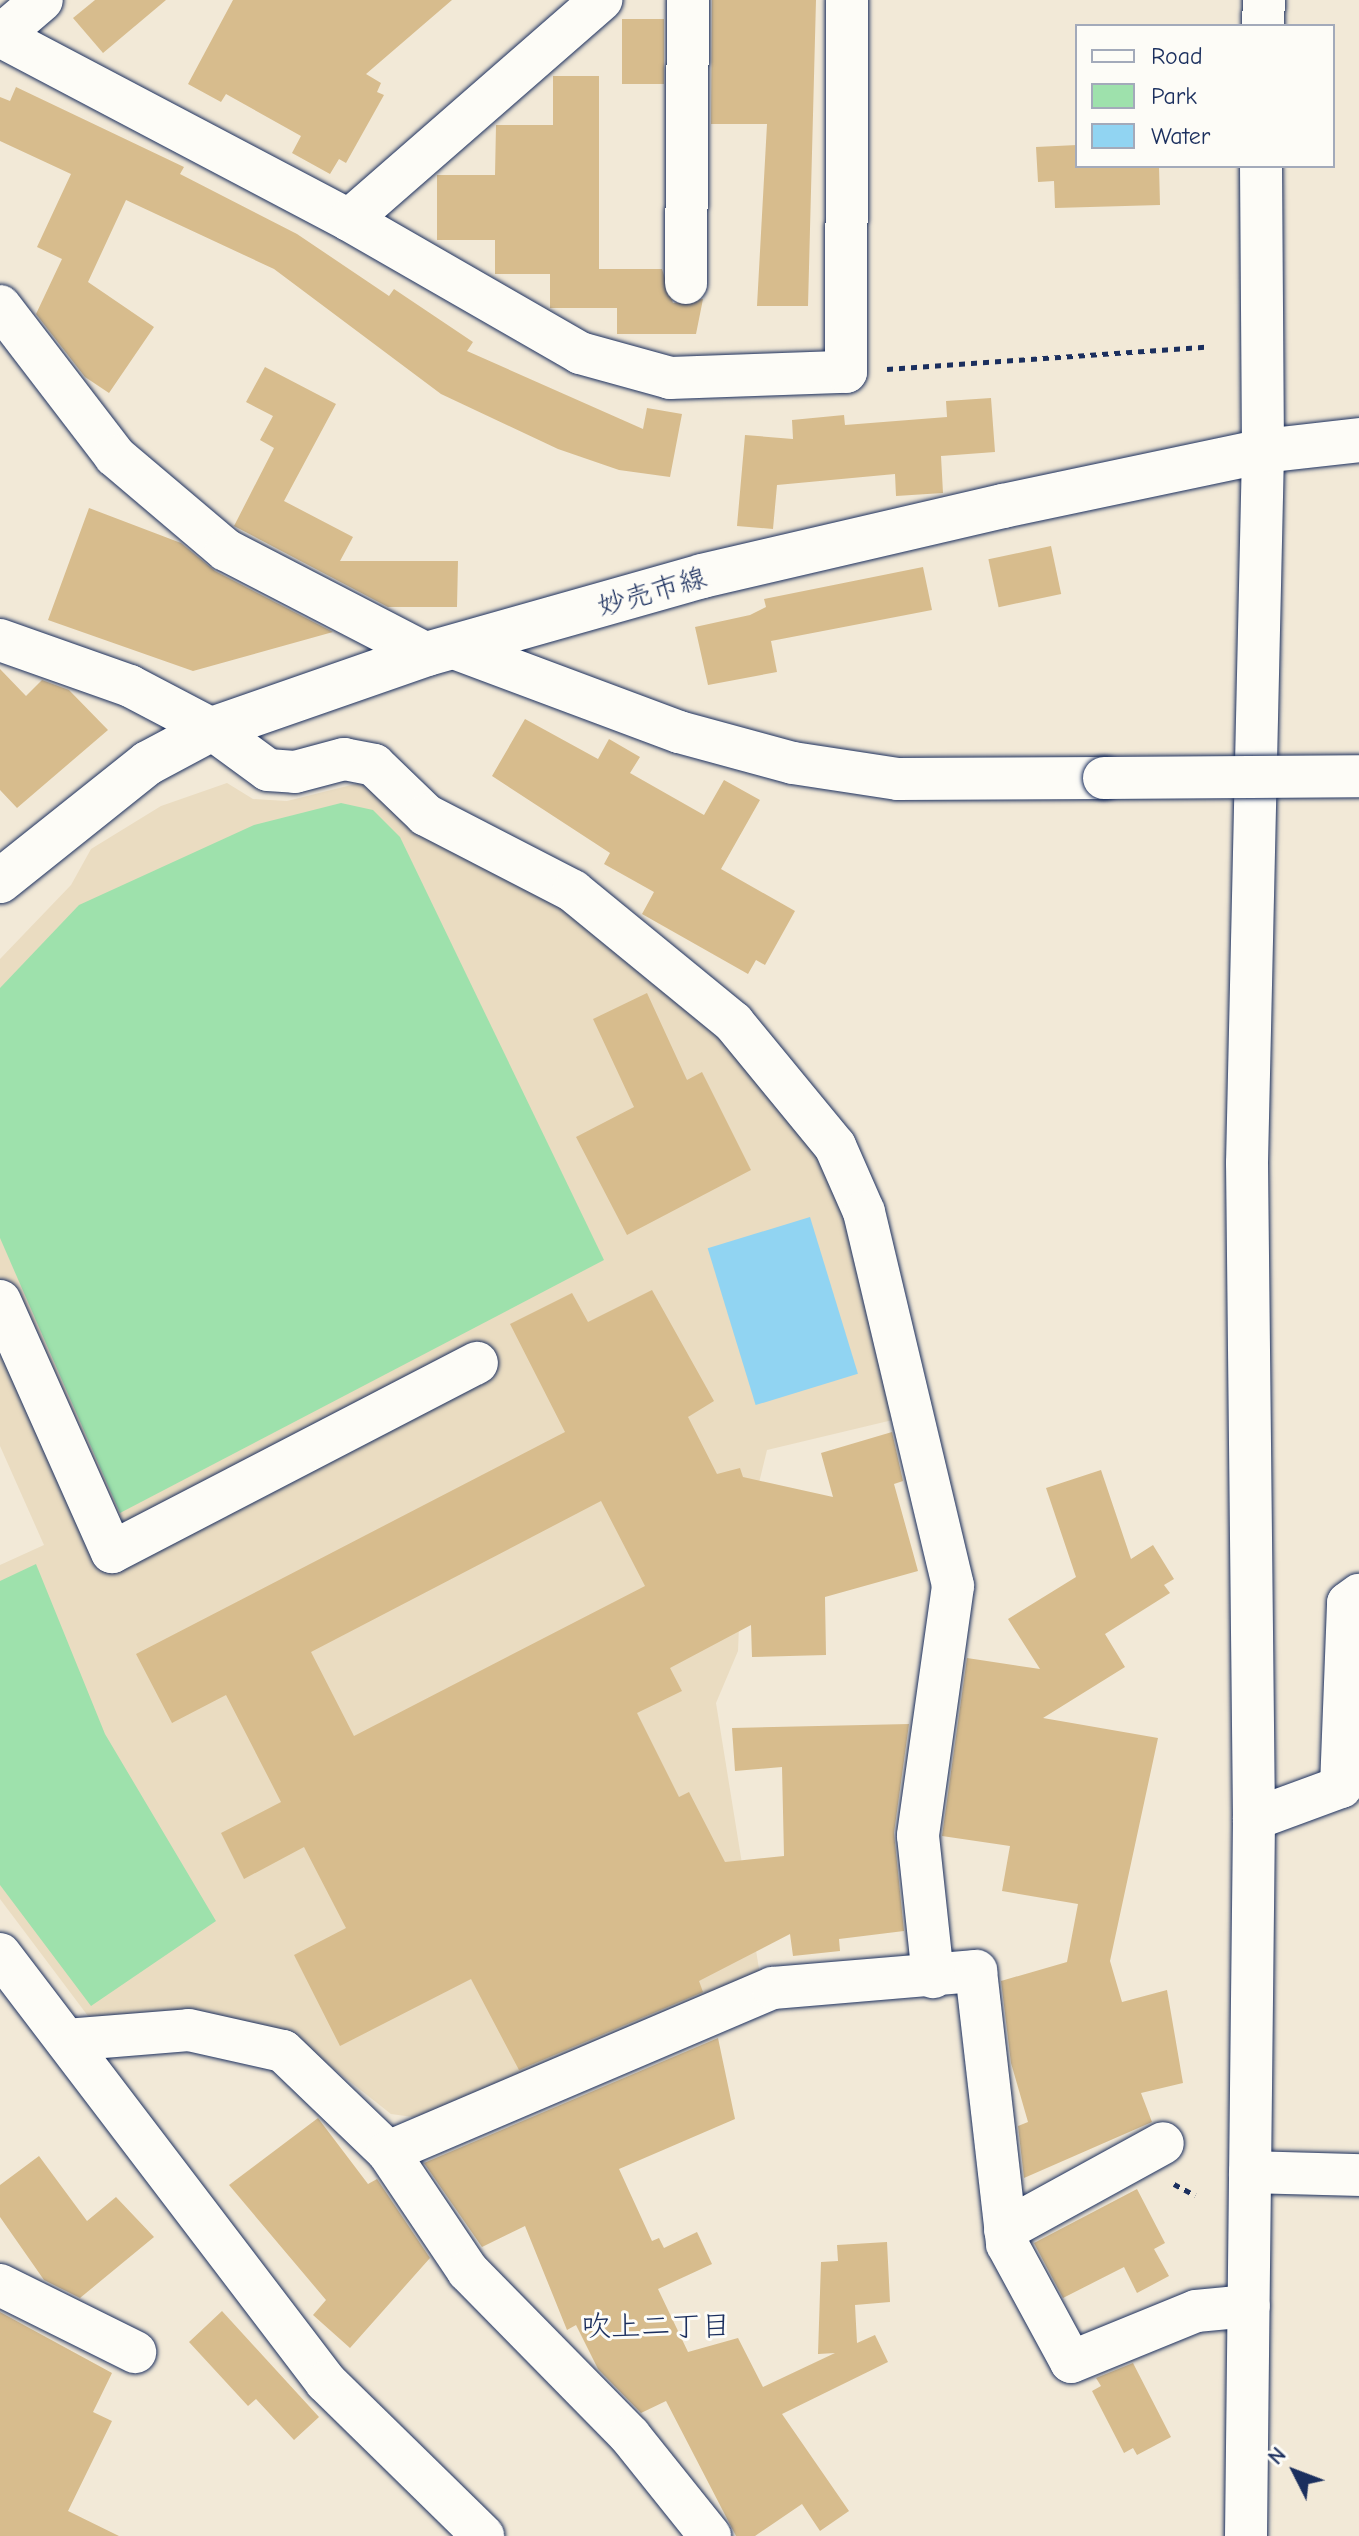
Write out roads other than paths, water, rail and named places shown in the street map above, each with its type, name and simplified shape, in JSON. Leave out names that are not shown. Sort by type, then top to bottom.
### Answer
[{"type":"main road","name":"妙売市線","points":[[0,881],[124,776],[212,729],[442,652],[702,576],[1263,451],[1359,440]]},
{"type":"street","points":[[42,0],[0,36],[349,220],[580,353],[670,378],[846,372],[847,0]]},
{"type":"street","points":[[349,220],[601,0]]},
{"type":"street","points":[[686,283],[688,0]]},
{"type":"street","points":[[1263,24],[1264,0]]},
{"type":"street","points":[[1246,2536],[1254,1819],[1247,1163],[1263,451],[1261,168]]},
{"type":"street","points":[[0,306],[115,456],[226,550],[442,652],[679,732],[793,763],[898,779],[1359,776]]},
{"type":"street","points":[[0,640],[130,686],[212,729],[268,770],[295,772],[344,759],[374,765],[426,815],[573,891],[733,1022],[835,1146],[864,1212],[953,1586],[918,1836],[933,1977]]},
{"type":"street","points":[[0,1301],[112,1552],[477,1363]]},
{"type":"street","points":[[1254,1819],[1341,1787],[1348,1603],[1359,1595]]},
{"type":"street","points":[[0,1954],[326,2382],[473,2533]]},
{"type":"street","points":[[388,2152],[773,1988],[976,1971],[1005,2230],[1071,2362],[1196,2311],[1249,2306]]},
{"type":"street","points":[[66,2040],[189,2030],[283,2051],[388,2152],[468,2271],[630,2436],[710,2536]]},
{"type":"street","points":[[1005,2230],[1163,2143]]},
{"type":"street","points":[[1250,2172],[1359,2175]]},
{"type":"street","points":[[0,2285],[135,2352]]},
{"type":"water","points":[[810,1217],[858,1374],[756,1405],[708,1248]]},
{"type":"district","name":"吹上二丁目","points":[[656,2327]]}]
